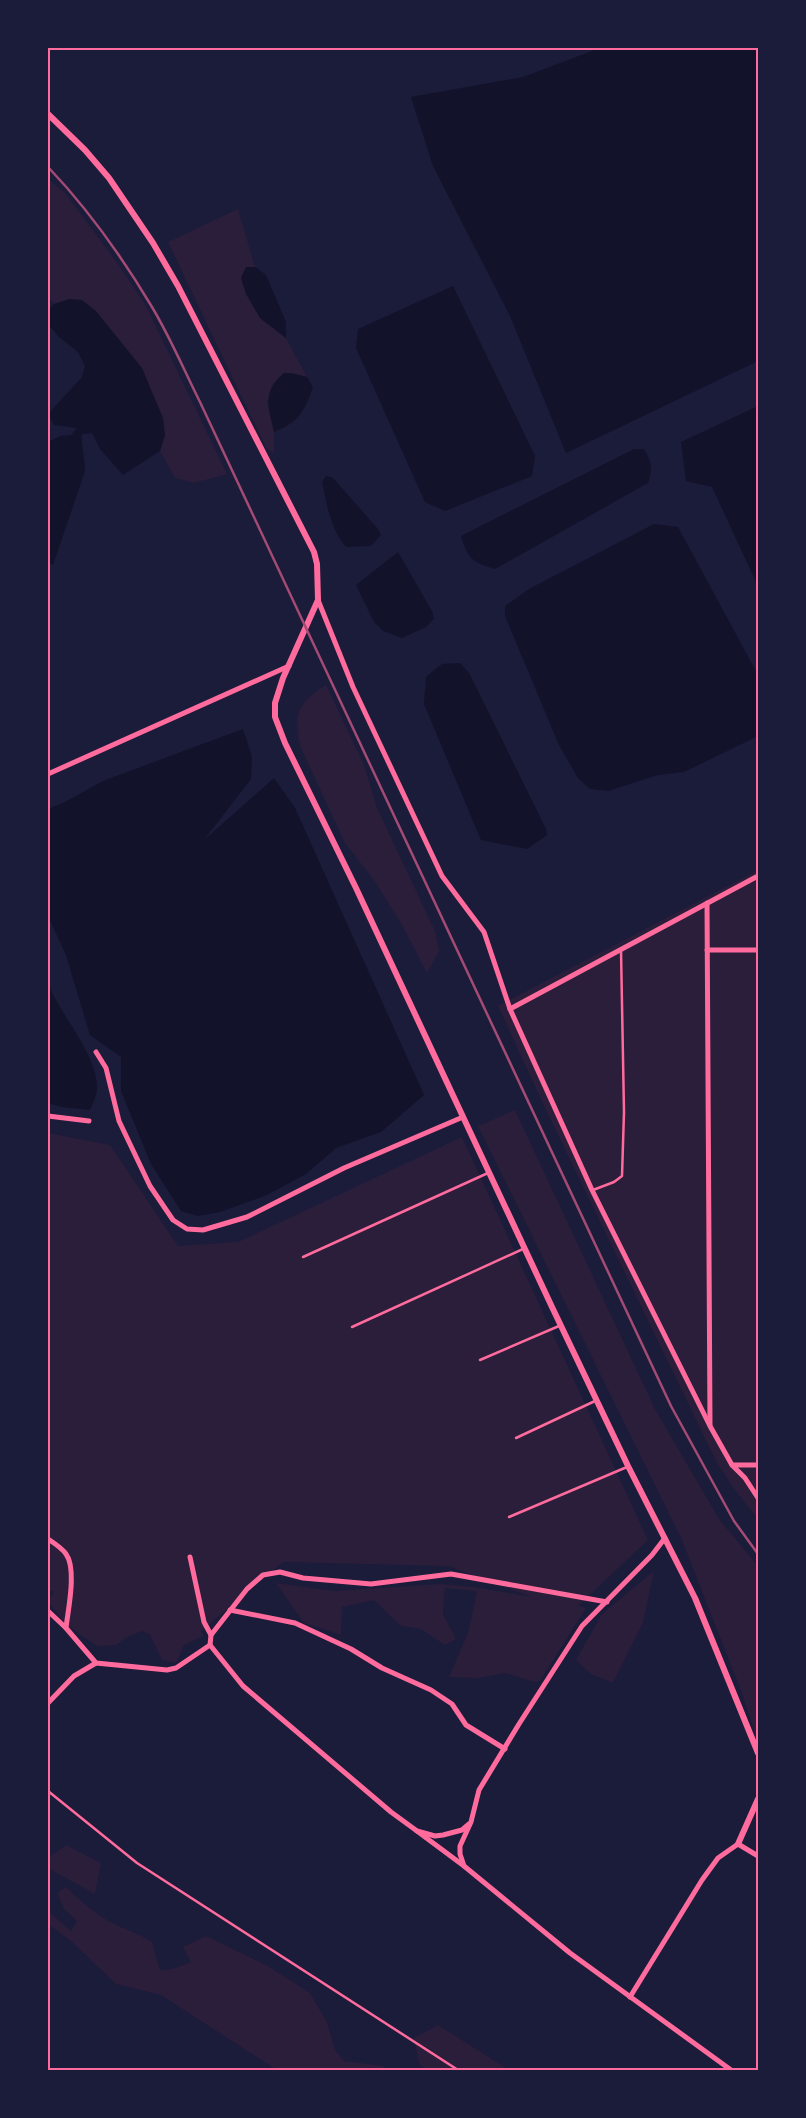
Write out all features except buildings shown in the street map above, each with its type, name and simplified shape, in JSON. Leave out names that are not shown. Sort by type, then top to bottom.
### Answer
[{"type":"street","points":[[48,114],[85,150],[109,178],[167,266],[263,456],[310,543],[317,564],[318,600],[353,687],[442,876],[484,932],[510,1009],[592,1190],[710,1426],[732,1465],[745,1478],[758,1498]]},
{"type":"street","points":[[318,600],[288,666],[274,706],[275,717],[560,1325],[628,1466],[695,1598],[758,1753]]},
{"type":"street","points":[[48,774],[288,666]]},
{"type":"street","points":[[510,1009],[758,876]]},
{"type":"street","points":[[707,902],[710,1426]]},
{"type":"street","points":[[707,950],[758,950]]},
{"type":"street","points":[[96,1052],[106,1068],[120,1121],[150,1186],[173,1220],[187,1229],[203,1230],[247,1217],[344,1168],[463,1117]]},
{"type":"street","points":[[48,1116],[89,1121]]},
{"type":"street","points":[[732,1465],[758,1465]]},
{"type":"street","points":[[464,1866],[460,1854],[460,1846],[472,1822],[479,1790],[582,1626],[607,1602],[665,1538]]},
{"type":"street","points":[[48,1539],[64,1551],[70,1561],[71,1574],[66,1628]]},
{"type":"street","points":[[190,1557],[204,1622],[211,1635]]},
{"type":"street","points":[[607,1602],[451,1574],[371,1584],[303,1578],[280,1572],[260,1577],[247,1589],[211,1635],[210,1645],[243,1686],[391,1812],[464,1866],[570,1953],[731,2070]]},
{"type":"street","points":[[230,1610],[294,1623],[350,1649],[382,1668],[431,1690],[452,1704],[466,1725],[505,1748]]},
{"type":"street","points":[[48,1611],[66,1628],[96,1663]]},
{"type":"street","points":[[48,1703],[74,1676],[96,1663],[167,1670],[176,1668],[210,1645]]},
{"type":"street","points":[[630,1997],[702,1880],[718,1858],[738,1844],[758,1799]]},
{"type":"street","points":[[417,1831],[435,1836],[443,1835],[462,1830],[472,1822]]},
{"type":"street","points":[[738,1844],[758,1856]]},
{"type":"lane","points":[[592,1190],[614,1182],[622,1176],[624,1112],[621,950]]},
{"type":"lane","points":[[304,1257],[489,1173]]},
{"type":"lane","points":[[352,1327],[524,1248]]},
{"type":"lane","points":[[480,1360],[560,1325]]},
{"type":"lane","points":[[516,1438],[597,1401]]},
{"type":"lane","points":[[509,1517],[628,1466]]},
{"type":"lane","points":[[48,1791],[137,1863],[458,2070]]},
{"type":"shaded area","points":[[600,48],[758,48],[758,361],[566,453],[510,316],[433,166],[411,97],[523,77]]},
{"type":"shaded area","points":[[48,179],[65,193],[145,304],[227,474],[194,483],[175,478],[160,451],[165,435],[70,299],[54,304],[48,295]]},
{"type":"shaded area","points":[[238,209],[255,267],[246,267],[260,318],[286,338],[307,377],[295,374],[267,401],[274,432],[274,453],[266,448],[168,242]]},
{"type":"shaded area","points":[[246,267],[255,267],[266,275],[286,322],[286,338],[260,318],[246,294],[241,278]]},
{"type":"shaded area","points":[[453,286],[535,456],[532,476],[445,511],[425,502],[356,348],[358,329]]},
{"type":"shaded area","points":[[70,299],[82,300],[96,311],[142,368],[163,418],[165,435],[160,451],[123,475],[100,449],[92,433],[82,434],[85,471],[53,565],[48,562],[48,442],[60,436],[71,435],[77,428],[54,425],[48,414],[82,377],[85,366],[78,352],[59,337],[48,324],[48,310],[54,304]]},
{"type":"shaded area","points":[[284,373],[307,377],[313,387],[300,415],[289,424],[274,432],[268,400],[269,393]]},
{"type":"shaded area","points":[[758,406],[758,586],[712,487],[686,481],[681,442]]},
{"type":"shaded area","points":[[634,449],[644,449],[649,458],[651,473],[648,483],[495,569],[476,562],[469,555],[461,536]]},
{"type":"shaded area","points":[[326,476],[333,478],[378,529],[381,535],[371,546],[346,547],[341,540],[330,516],[322,482]]},
{"type":"shaded area","points":[[654,524],[678,527],[758,675],[758,736],[684,772],[658,775],[608,791],[590,789],[578,778],[559,745],[505,616],[505,606],[529,589]]},
{"type":"shaded area","points":[[398,552],[432,611],[434,619],[426,627],[402,638],[383,631],[374,622],[356,585]]},
{"type":"shaded area","points":[[460,663],[469,673],[546,829],[547,835],[527,849],[481,840],[424,704],[426,677],[442,664]]},
{"type":"shaded area","points":[[326,685],[364,765],[377,808],[435,931],[439,951],[427,973],[402,925],[374,880],[345,843],[300,746],[297,725],[300,710],[309,697]]},
{"type":"shaded area","points":[[243,729],[252,757],[251,779],[203,841],[274,778],[295,808],[424,1095],[381,1132],[336,1148],[306,1174],[267,1195],[220,1212],[198,1216],[181,1211],[151,1164],[121,1091],[121,1057],[90,1035],[66,955],[48,916],[48,809],[103,781]]},
{"type":"shaded area","points":[[758,870],[758,1519],[718,1465],[546,1110],[498,1006]]},
{"type":"shaded area","points":[[48,984],[91,1062],[97,1088],[90,1110],[62,1107],[48,1103]]},
{"type":"shaded area","points":[[515,1110],[655,1409],[719,1519],[758,1566],[758,1743],[742,1693],[681,1538],[478,1126]]},
{"type":"shaded area","points":[[48,1133],[110,1145],[178,1246],[238,1242],[462,1137],[648,1540],[578,1606],[586,1608],[540,1681],[535,1682],[505,1673],[479,1678],[449,1677],[468,1633],[477,1591],[445,1588],[443,1614],[456,1639],[445,1645],[421,1629],[401,1626],[374,1600],[342,1607],[341,1635],[304,1623],[276,1583],[335,1591],[440,1584],[475,1587],[532,1597],[448,1566],[283,1562],[201,1631],[204,1636],[184,1645],[176,1663],[162,1660],[150,1635],[142,1631],[127,1637],[116,1645],[97,1646],[65,1624],[48,1601],[54,1592],[48,1589]]},
{"type":"shaded area","points":[[654,1571],[643,1623],[613,1683],[591,1674],[576,1660],[602,1614]]},
{"type":"shaded area","points":[[66,1845],[101,1863],[95,1894],[48,1868],[48,1858]]},
{"type":"shaded area","points":[[66,1887],[103,1917],[152,1942],[160,1970],[173,1969],[191,1962],[183,1947],[206,1936],[268,1966],[310,1993],[327,2022],[335,2050],[344,2061],[384,2066],[386,2070],[277,2070],[161,1995],[116,1984],[72,1942],[48,1924],[48,1911],[71,1931],[77,1921],[64,1909],[57,1893]]},
{"type":"shaded area","points":[[438,2025],[509,2070],[427,2070],[419,2064],[414,2038]]},
{"type":"railway","points":[[48,167],[104,234],[165,330],[671,1406],[734,1521],[758,1554]]}]
